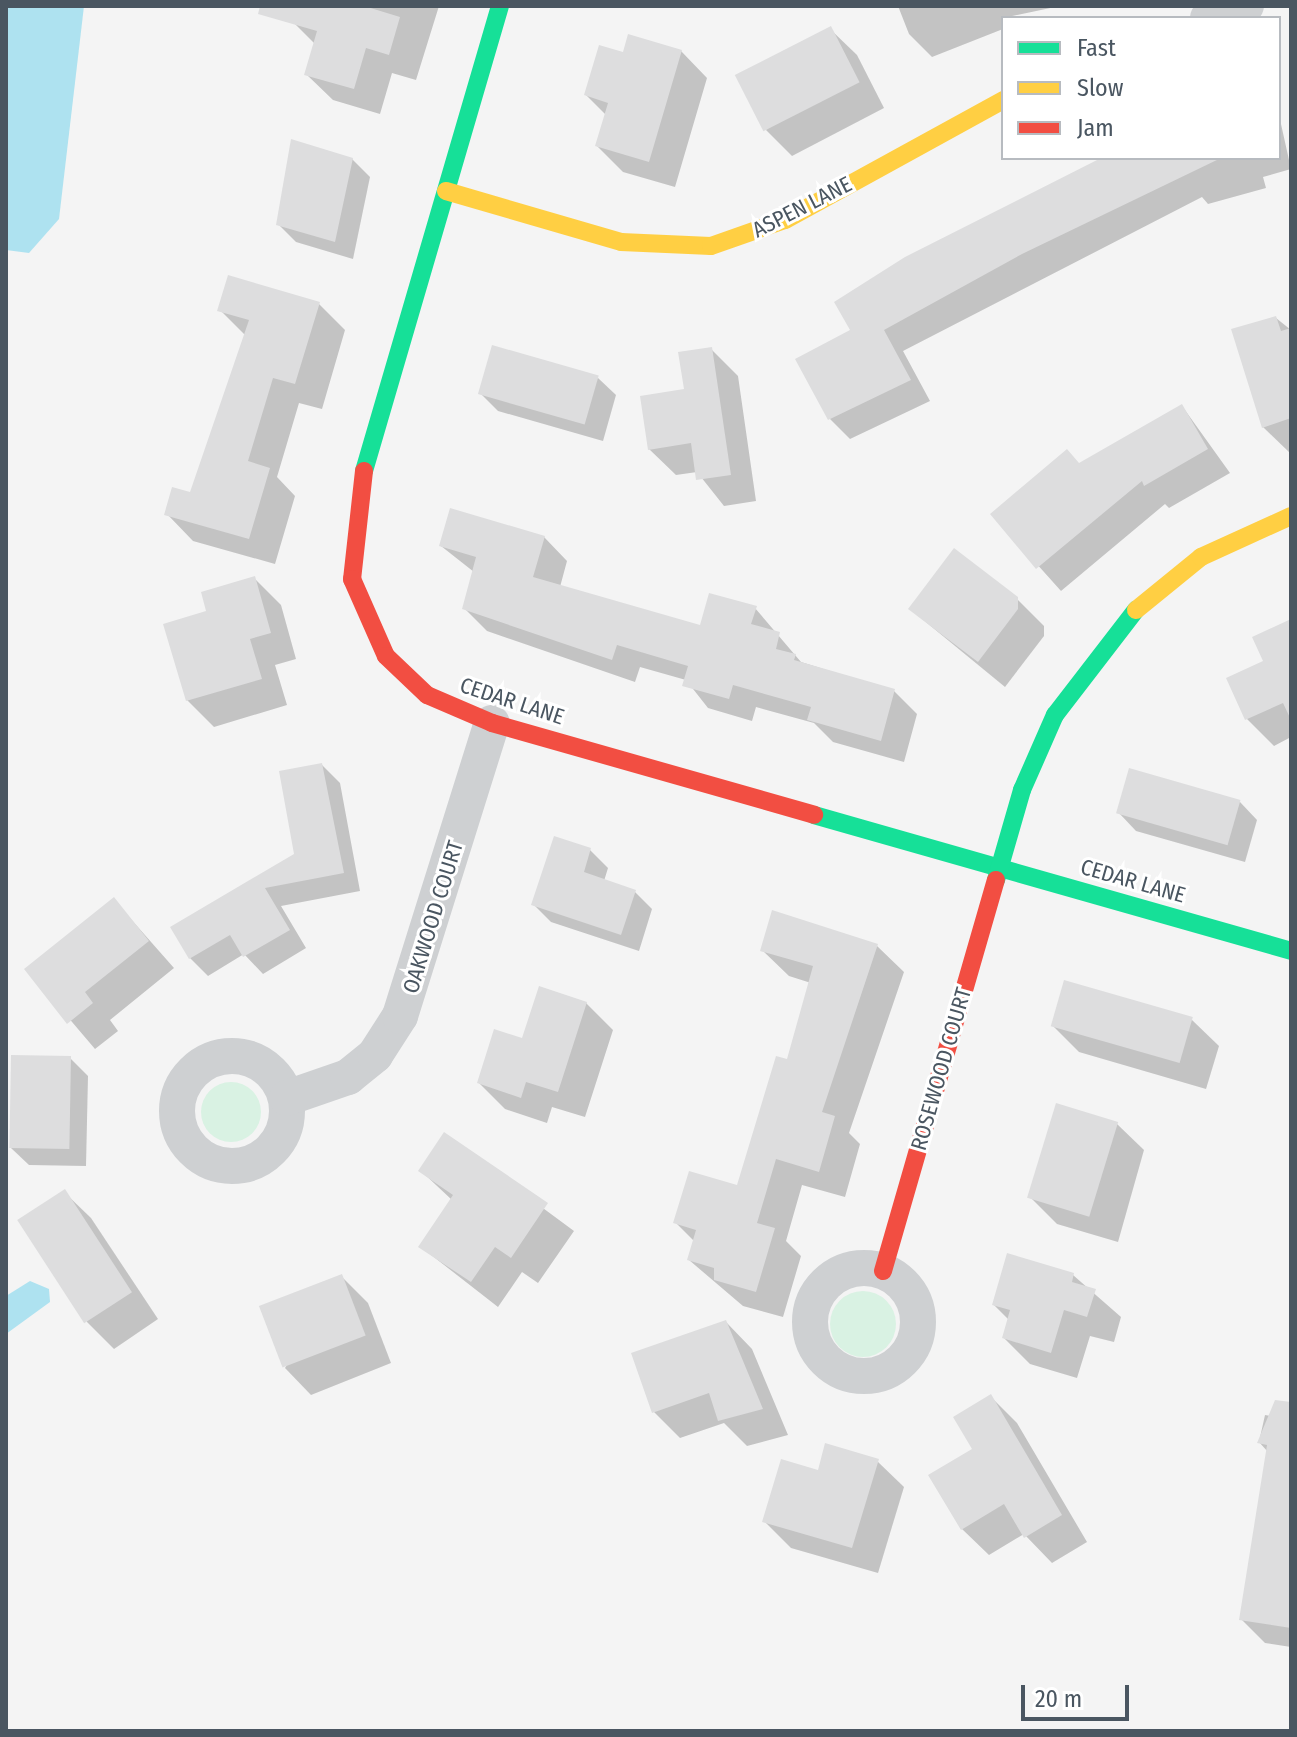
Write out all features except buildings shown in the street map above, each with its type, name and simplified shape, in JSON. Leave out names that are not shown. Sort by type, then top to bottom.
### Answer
[{"type":"street","name":"CEDAR LANE","points":[[500,6],[355,501],[349,551],[359,607],[386,656],[427,695],[492,723],[1291,951]]},
{"type":"street","points":[[1214,16],[1246,6]]},
{"type":"street","name":"ASPEN LANE","points":[[446,191],[621,242],[711,246],[785,220],[1001,101]]},
{"type":"street","name":"ROSEWOOD COURT","points":[[883,1271],[1000,868],[1055,715],[1118,627],[1201,557],[1291,516]]},
{"type":"street","name":"OAKWOOD COURT","points":[[287,1098],[348,1077],[375,1055],[400,1016],[492,723]]},
{"type":"green space","points":[[231,1082],[252,1091],[261,1112],[252,1133],[231,1142],[210,1133],[201,1112],[210,1091]]},
{"type":"green space","points":[[863,1291],[876,1294],[886,1301],[893,1311],[896,1324],[893,1337],[886,1347],[876,1354],[863,1357],[850,1354],[840,1347],[833,1337],[830,1324],[833,1311],[840,1301],[850,1294]]},
{"type":"water","points":[[6,6],[84,6],[59,219],[29,253],[6,250]]},
{"type":"water","points":[[30,1281],[49,1289],[50,1302],[6,1334],[6,1296]]},
{"type":"traffic: fast","points":[[364,471],[500,6]]},
{"type":"traffic: fast","points":[[996,880],[1022,790],[1055,715],[1136,610]]},
{"type":"traffic: fast","points":[[814,815],[1291,951]]},
{"type":"traffic: slow","points":[[446,191],[621,242],[711,246],[785,220],[1001,101]]},
{"type":"traffic: slow","points":[[1136,610],[1201,557],[1291,516]]},
{"type":"traffic: jam","points":[[364,471],[352,579],[386,656],[427,695],[492,723],[814,815]]},
{"type":"traffic: jam","points":[[883,1271],[996,880]]}]
